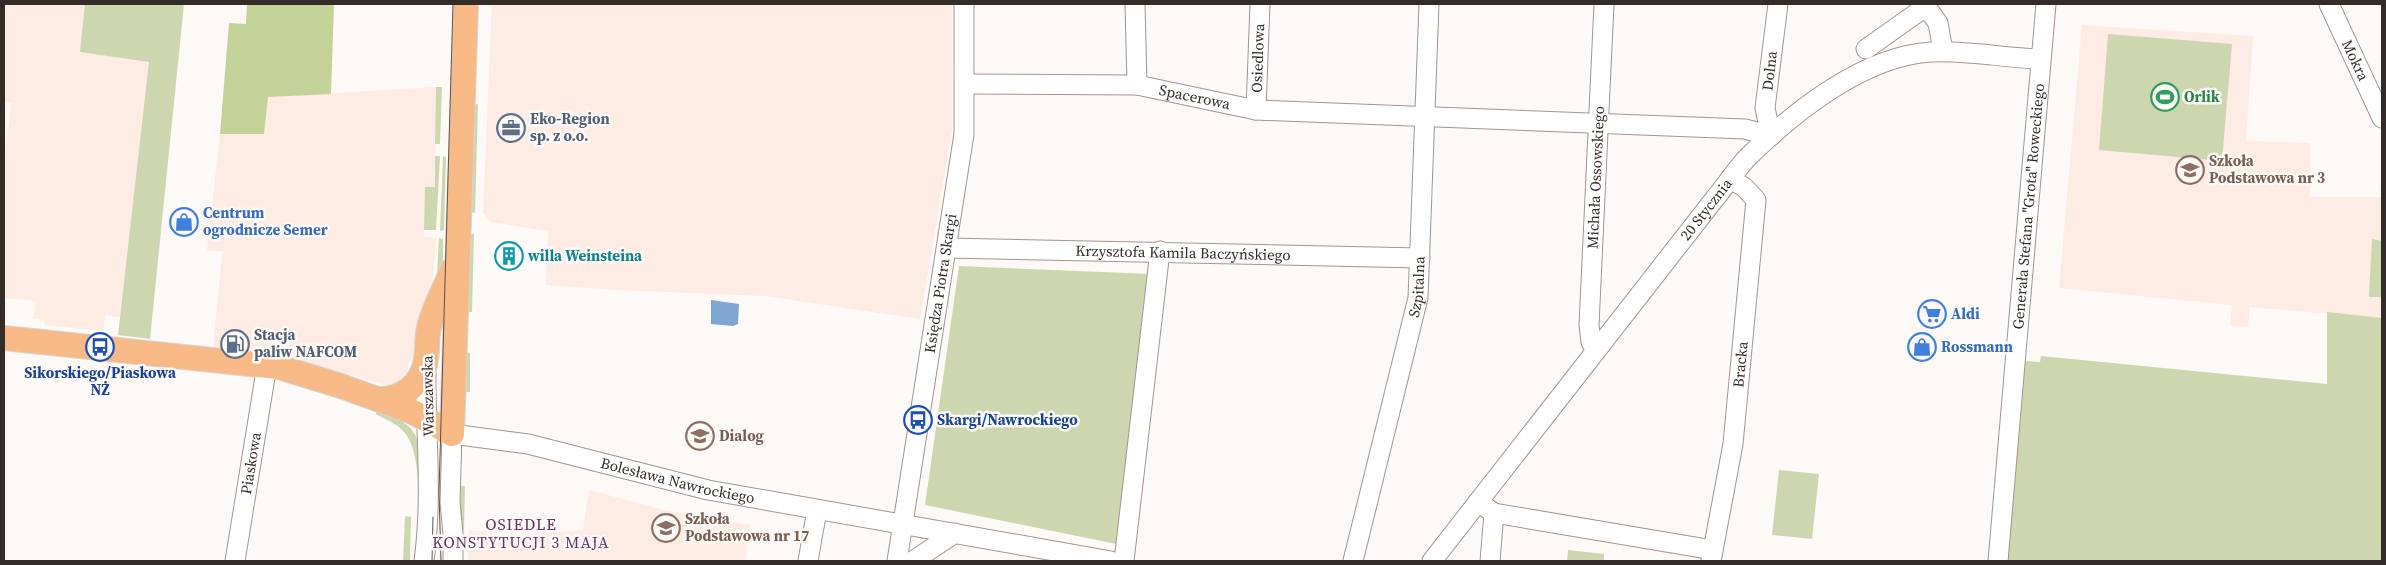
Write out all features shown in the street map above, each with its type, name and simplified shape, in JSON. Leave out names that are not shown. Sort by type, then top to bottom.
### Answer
[{"type":"main road","name":"Warszawska","points":[[452,434],[460,236],[466,4]]},
{"type":"main road","name":"Warszawska","points":[[426,360],[429,329],[452,270],[460,236]]},
{"type":"main road","points":[[4,338],[267,365],[306,374],[375,398],[427,419],[452,434]]},
{"type":"main road","points":[[375,398],[396,398],[408,392],[417,381],[426,360]]},
{"type":"street","name":"Księdza Piotra Skargi","points":[[897,561],[964,134],[964,4]]},
{"type":"street","points":[[1135,4],[1136,85]]},
{"type":"street","name":"Osiedlowa","points":[[1256,110],[1260,4]]},
{"type":"street","name":"Szpitalna","points":[[1353,561],[1418,298],[1429,4]]},
{"type":"street","name":"Michała Ossowskiego","points":[[1596,351],[1591,342],[1589,325],[1604,4]]},
{"type":"street","name":"Dolna","points":[[1771,136],[1765,108],[1778,4]]},
{"type":"street","points":[[2040,59],[2046,4]]},
{"type":"street","name":"Mokra","points":[[2329,4],[2382,118]]},
{"type":"street","points":[[1866,49],[1921,10],[1929,8],[1938,23],[1943,51]]},
{"type":"street","name":"20 Stycznia","points":[[1432,561],[1730,179],[1748,157],[1771,136],[1832,90],[1878,64],[1906,55],[1943,51],[2040,59]]},
{"type":"street","name":"Generała Stefana \"Grota\" Roweckiego","points":[[1998,561],[2040,59]]},
{"type":"street","name":"Spacerowa","points":[[964,84],[1136,85],[1256,110],[1425,118],[1745,128],[1771,136]]},
{"type":"street","name":"Bracka","points":[[1712,556],[1733,444],[1756,200],[1744,187],[1730,179]]},
{"type":"street","name":"Krzysztofa Kamila Baczyńskiego","points":[[947,248],[1160,251],[1420,258]]},
{"type":"street","points":[[1124,561],[1160,251]]},
{"type":"street","name":"Warszawska","points":[[424,561],[428,506],[426,360]]},
{"type":"street","name":"Piaskowa","points":[[235,561],[267,365]]},
{"type":"street","name":"Warszawska","points":[[452,434],[450,502],[453,561]]},
{"type":"street","name":"Bolesława Nawrockiego","points":[[452,434],[528,444],[708,490],[1111,561]]},
{"type":"street","points":[[1478,502],[1494,513],[1712,556]]},
{"type":"street","points":[[808,561],[817,510]]},
{"type":"street","points":[[1490,561],[1494,513]]},
{"type":"street","points":[[913,561],[955,533]]},
{"type":"shaded area","points":[[4,4],[85,4],[81,52],[150,62],[120,317],[105,315],[103,331],[45,325],[44,320],[33,319],[36,301],[4,298],[4,168],[11,103],[4,102]]},
{"type":"shaded area","points":[[492,4],[952,4],[952,130],[920,319],[765,296],[546,285],[548,231],[490,222],[483,212]]},
{"type":"shaded area","name":"Szkoła Podstawowa nr 3","points":[[2082,25],[2253,36],[2246,141],[2310,143],[2310,197],[2382,197],[2382,318],[2250,307],[2248,327],[2230,325],[2232,305],[2059,288]]},
{"type":"shaded area","points":[[436,87],[435,187],[425,187],[424,230],[424,237],[436,238],[432,292],[425,311],[413,359],[410,359],[406,376],[394,387],[280,355],[213,348],[222,255],[225,252],[207,250],[220,134],[264,134],[267,97]]},
{"type":"shaded area","name":"Szkoła Podstawowa nr 17","points":[[589,490],[664,510],[750,525],[745,561],[468,561],[469,530],[485,531],[491,537],[583,530]]},
{"type":"green space","points":[[85,4],[184,4],[150,339],[118,335],[149,62],[80,52]]},
{"type":"green space","points":[[247,4],[334,4],[331,94],[268,97],[264,134],[220,134],[229,23],[246,24]]},
{"type":"green space","name":"Orlik","points":[[2108,34],[2232,44],[2222,161],[2099,150]]},
{"type":"green space","points":[[436,87],[442,87],[440,144],[435,144]]},
{"type":"green space","points":[[478,104],[475,213],[469,211],[473,105]]},
{"type":"green space","points":[[435,156],[440,156],[436,230],[424,230],[425,187],[435,187]]},
{"type":"green space","points":[[443,156],[446,157],[444,230],[440,231]]},
{"type":"green space","points":[[474,234],[472,312],[466,312],[469,236]]},
{"type":"green space","points":[[439,238],[443,239],[443,275],[436,293]]},
{"type":"green space","points":[[2372,239],[2382,241],[2382,297],[2369,297]]},
{"type":"green space","points":[[959,266],[1151,274],[1121,545],[925,505]]},
{"type":"green space","points":[[2327,312],[2382,318],[2382,561],[2007,561],[2025,361],[2040,362],[2041,356],[2327,384]]},
{"type":"green space","points":[[465,352],[470,353],[470,392],[464,392]]},
{"type":"green space","points":[[377,409],[404,423],[417,438],[420,459],[419,489],[415,457],[410,441],[392,422],[376,414]]},
{"type":"green space","points":[[1779,470],[1819,474],[1812,539],[1772,535]]},
{"type":"green space","points":[[461,486],[465,486],[464,530],[459,530]]},
{"type":"green space","points":[[405,516],[411,517],[410,561],[403,561]]},
{"type":"green space","points":[[1568,550],[1604,554],[1604,561],[1567,561]]},
{"type":"water","points":[[711,300],[739,304],[738,324],[733,326],[711,324]]},
{"type":"tram line","points":[[441,561],[439,492],[453,4]]},
{"type":"tram line","points":[[432,561],[433,517]]},
{"type":"place","name":"Orlik","points":[[2165,97]]},
{"type":"place","name":"Eko-Region sp. z o.o.","points":[[511,128]]},
{"type":"place","name":"Szkoła Podstawowa nr 3","points":[[2190,170]]},
{"type":"place","name":"Centrum ogrodnicze Semer","points":[[184,222]]},
{"type":"place","name":"willa Weinsteina","points":[[509,256]]},
{"type":"place","name":"Aldi","points":[[1932,314]]},
{"type":"place","name":"Stacja paliw NAFCOM","points":[[235,344]]},
{"type":"place","name":"Sikorskiego/Piaskowa NŻ","points":[[100,347]]},
{"type":"place","name":"Rossmann","points":[[1922,347]]},
{"type":"place","name":"Skargi/Nawrockiego","points":[[918,420]]},
{"type":"place","name":"Dialog","points":[[700,436]]},
{"type":"place","name":"Szkoła Podstawowa nr 17","points":[[666,528]]},
{"type":"district","name":"OSIEDLE KONSTYTUCJI 3 MAJA","points":[[521,533]]}]
